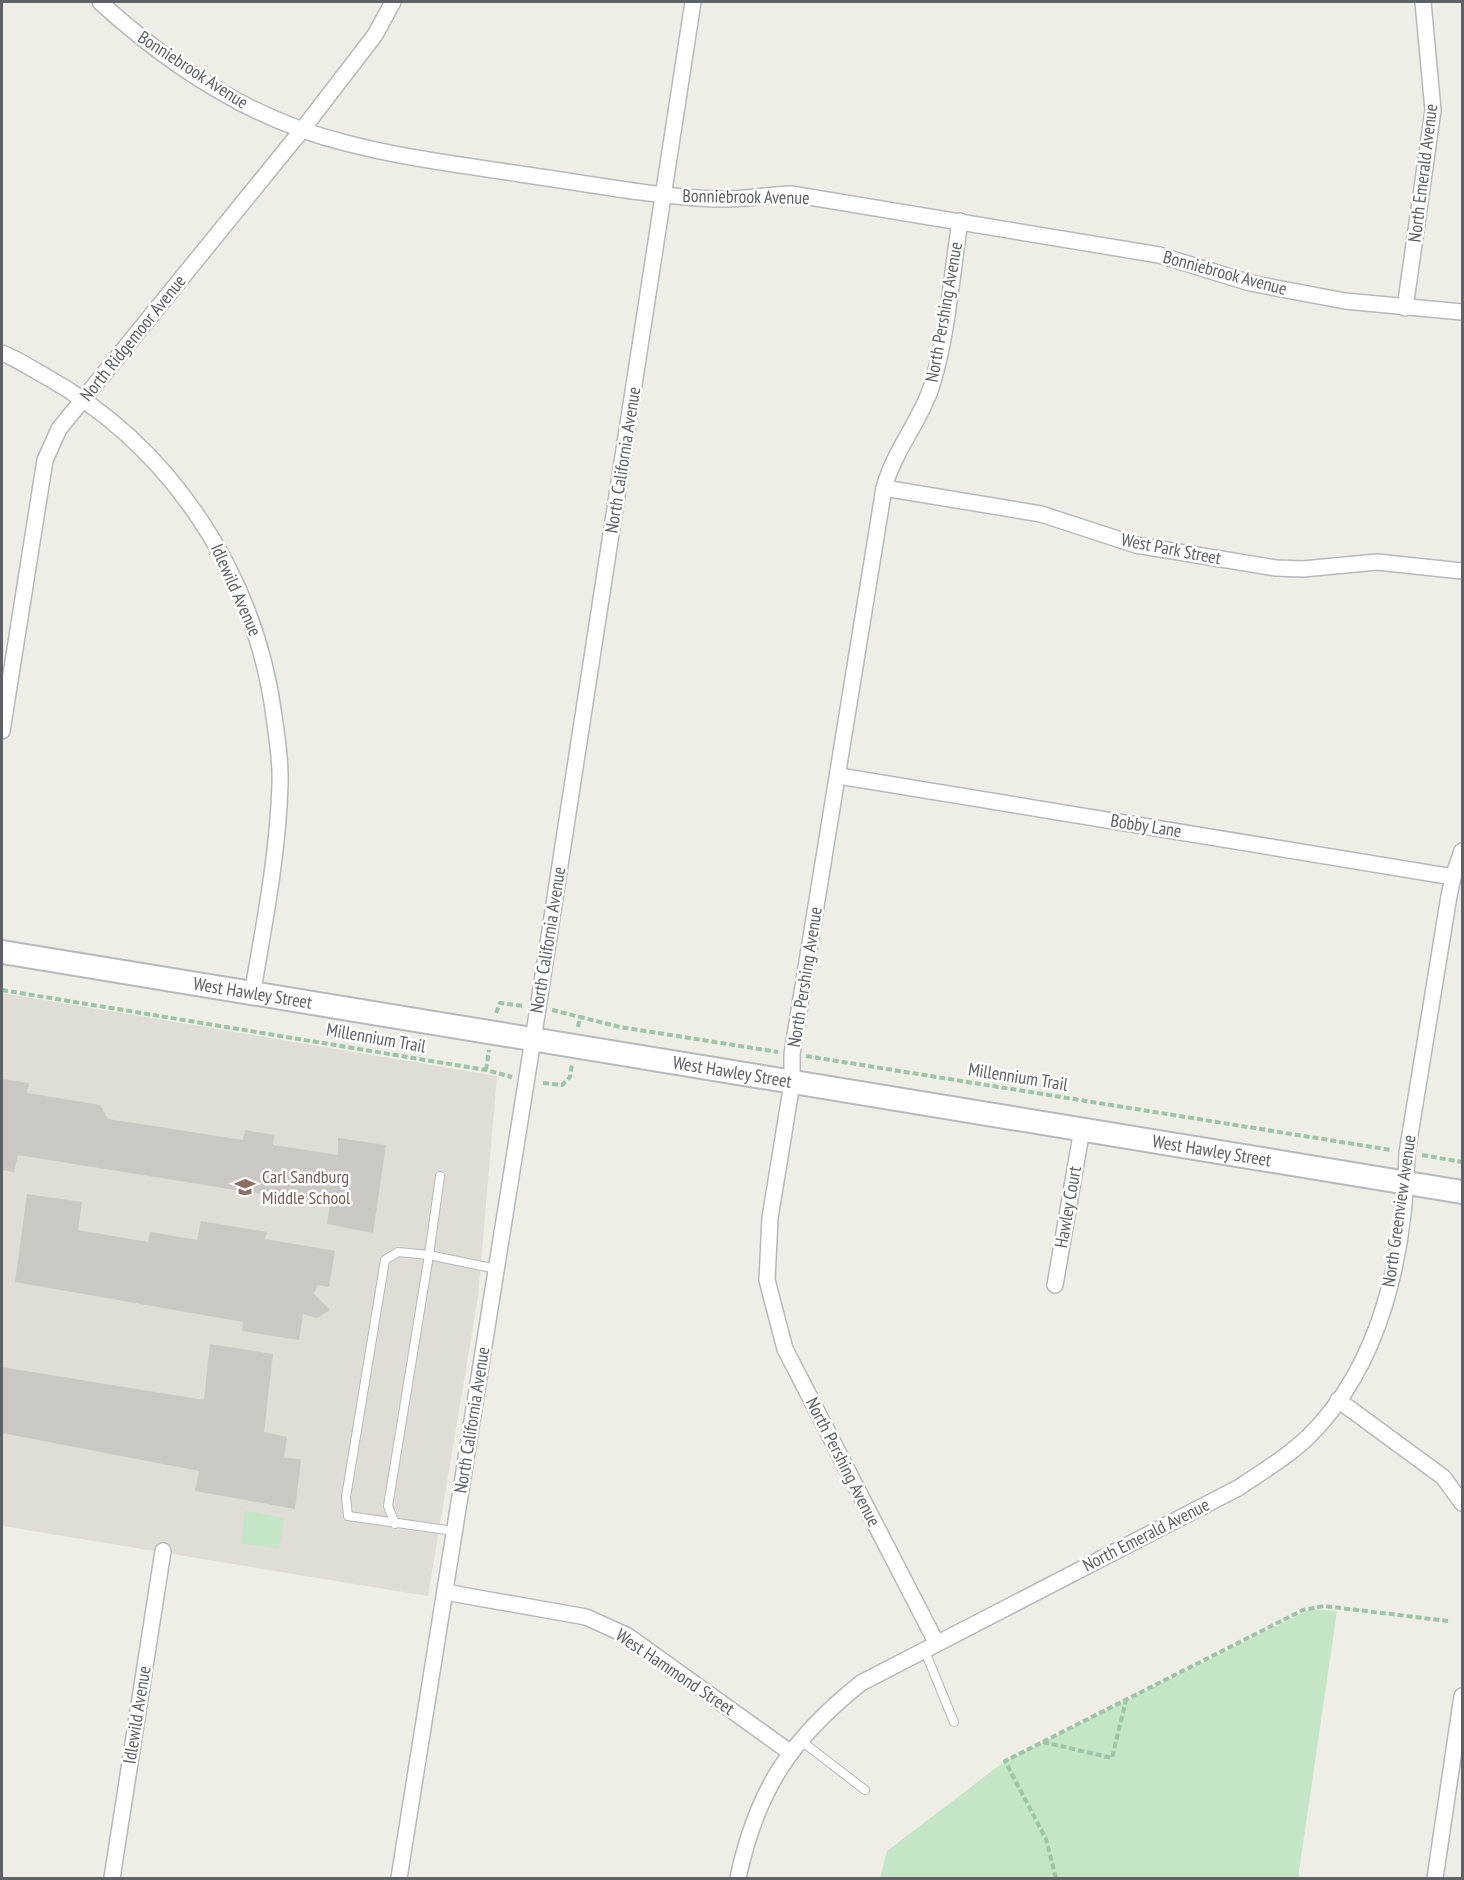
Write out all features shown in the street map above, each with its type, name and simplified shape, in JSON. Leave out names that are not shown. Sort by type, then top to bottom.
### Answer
[{"type":"street","name":"Bonniebrook Avenue","points":[[100,2],[137,36],[185,69],[256,111],[302,130],[344,143],[406,157],[664,195],[741,199],[791,194],[960,220],[1159,255],[1261,285],[1345,301],[1462,312]]},
{"type":"street","name":"North Ridgemoor Avenue","points":[[2,731],[45,460],[59,429],[302,130],[375,35],[393,2]]},
{"type":"street","name":"North California Avenue","points":[[399,1878],[533,1041],[693,2]]},
{"type":"street","name":"North Emerald Avenue","points":[[1405,308],[1433,110],[1423,2]]},
{"type":"street","name":"North Pershing Avenue","points":[[930,1646],[785,1349],[767,1280],[770,1218],[792,1083],[792,1054],[884,488],[898,451],[919,417],[931,387],[960,220]]},
{"type":"street","name":"Idlewild Avenue","points":[[2,353],[83,399],[112,420],[165,472],[189,501],[214,541],[246,604],[259,643],[271,692],[280,783],[273,866],[252,995]]},
{"type":"street","name":"West Park Street","points":[[884,488],[1041,514],[1136,545],[1276,568],[1303,569],[1377,562],[1462,571]]},
{"type":"street","name":"Bobby Lane","points":[[839,776],[1453,877]]},
{"type":"street","name":"North Greenview Avenue","points":[[1338,1400],[1363,1361],[1384,1308],[1406,1182],[1407,1153],[1453,877],[1462,851]]},
{"type":"street","name":"West Hawley Street","points":[[2,952],[252,995],[1462,1192]]},
{"type":"street","name":"Hawley Court","points":[[1055,1285],[1082,1129]]},
{"type":"street","name":"North Emerald Avenue","points":[[930,1646],[1238,1488],[1278,1462],[1309,1436],[1338,1400]]},
{"type":"street","points":[[1338,1400],[1443,1477],[1462,1503]]},
{"type":"street","name":"Idlewild Avenue","points":[[112,1878],[163,1551]]},
{"type":"street","name":"West Hammond Street","points":[[445,1592],[586,1617],[628,1635],[795,1746]]},
{"type":"street","points":[[738,1878],[745,1845],[769,1788],[795,1746],[825,1712],[861,1683],[930,1646]]},
{"type":"street","points":[[1435,1878],[1462,1696]]},
{"type":"lane","points":[[395,1524],[388,1506],[440,1176]]},
{"type":"lane","points":[[454,1531],[348,1516],[346,1497],[385,1260],[398,1252],[429,1255],[496,1269]]},
{"type":"lane","points":[[930,1646],[954,1722]]},
{"type":"lane","points":[[795,1746],[865,1790]]},
{"type":"path","name":"Millennium Trail","points":[[2,990],[486,1070],[497,1074]]},
{"type":"path","points":[[497,1009],[500,1003],[506,1003]]},
{"type":"path","name":"Millennium Trail","points":[[564,1012],[620,1028],[1462,1162]]},
{"type":"path","points":[[578,1028],[580,1017]]},
{"type":"path","points":[[486,1070],[487,1061]]},
{"type":"path","points":[[551,1084],[562,1085],[570,1077]]},
{"type":"path","points":[[1056,1878],[1046,1839],[1005,1761],[1303,1610],[1324,1606],[1448,1621]]},
{"type":"path","points":[[1042,1742],[1112,1758],[1126,1699]]},
{"type":"shaded area","name":"Carl Sandburg Middle School","points":[[2,993],[497,1076],[478,1297],[428,1596],[2,1526]]},
{"type":"green space","points":[[245,1511],[284,1518],[279,1549],[241,1543]]},
{"type":"green space","points":[[1311,1609],[1337,1611],[1298,1878],[880,1878],[887,1851],[1005,1761]]},
{"type":"building","points":[[2,1079],[29,1083],[27,1093],[100,1105],[108,1119],[243,1140],[245,1130],[274,1135],[273,1145],[338,1155],[338,1138],[386,1145],[373,1233],[327,1224],[330,1205],[18,1155],[14,1172],[2,1170]]},
{"type":"building","points":[[27,1194],[82,1202],[78,1230],[148,1242],[150,1232],[197,1240],[201,1221],[267,1232],[265,1239],[335,1251],[329,1287],[317,1285],[314,1294],[330,1310],[317,1318],[303,1314],[299,1340],[242,1331],[243,1322],[15,1282]]},
{"type":"building","points":[[210,1344],[273,1354],[264,1432],[287,1437],[284,1458],[301,1459],[295,1509],[195,1491],[199,1471],[2,1433],[2,1367],[204,1400]]},
{"type":"place","name":"Carl Sandburg Middle School","points":[[245,1187]]}]
